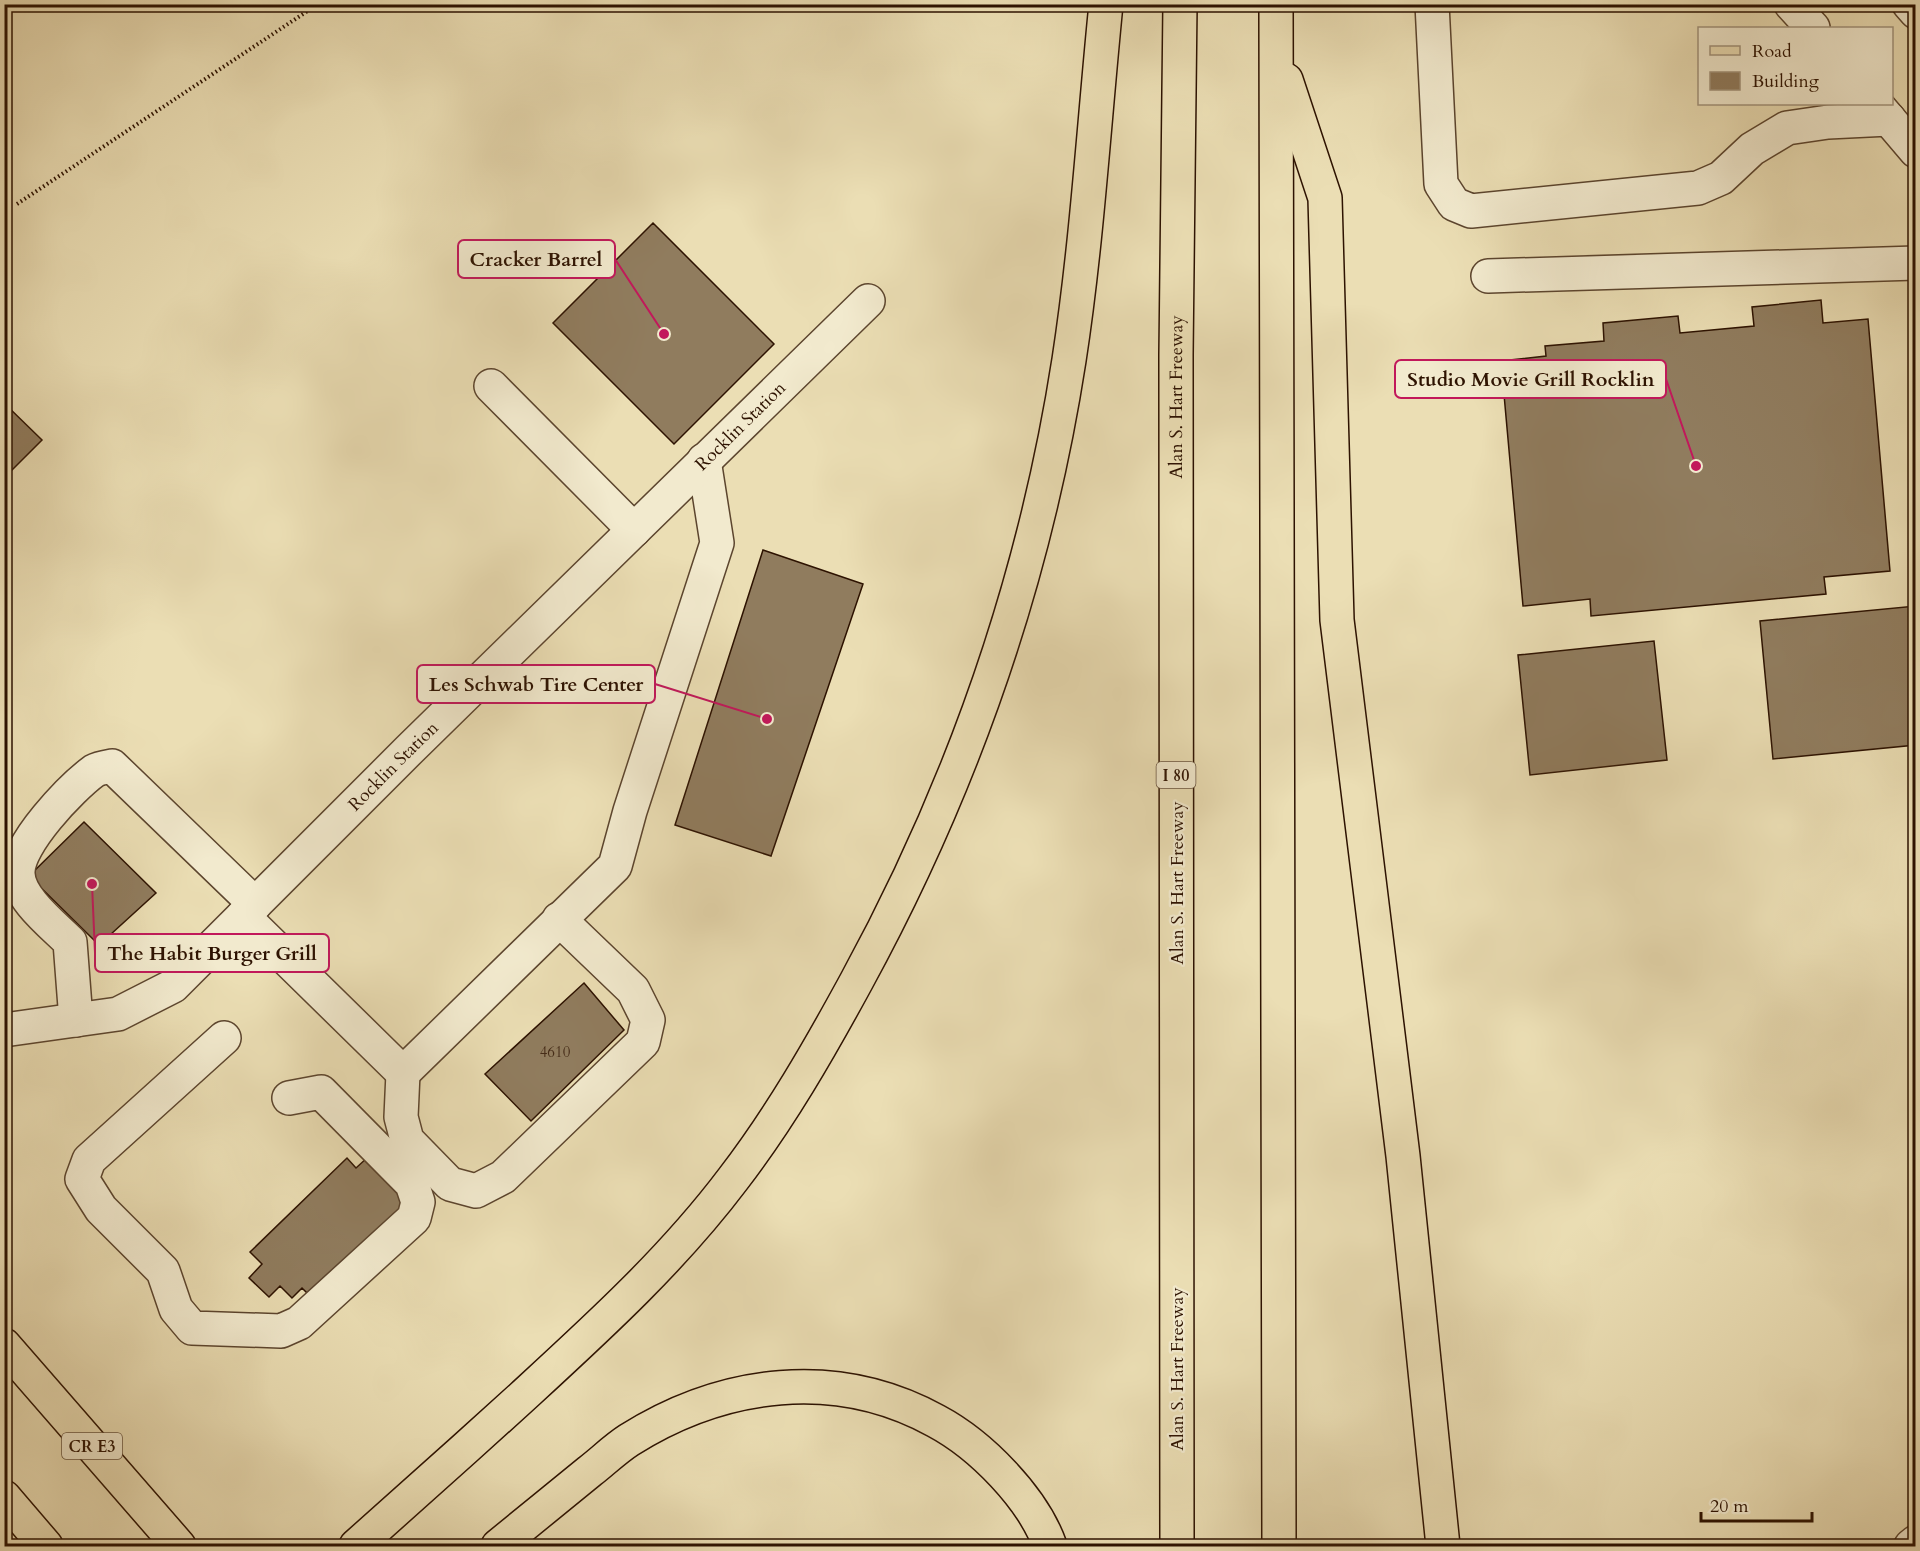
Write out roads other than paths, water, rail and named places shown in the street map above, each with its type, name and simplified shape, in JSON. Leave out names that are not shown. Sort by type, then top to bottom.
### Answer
[{"type":"main road","points":[[356,1546],[592,1333],[667,1256],[732,1180],[782,1109],[828,1032],[922,855],[961,763],[993,670],[1043,493],[1075,313],[1106,4]]},
{"type":"main road","name":"Alan S. Hart Freeway","points":[[1177,1546],[1176,355],[1180,4]]},
{"type":"main road","points":[[1276,4],[1279,1546]]},
{"type":"main road","points":[[1276,50],[1325,198],[1337,620],[1403,1156],[1443,1546]]},
{"type":"main road","name":"CR E3","points":[[4,1345],[179,1546]]},
{"type":"main road","points":[[498,1546],[628,1441],[676,1416],[732,1394],[796,1385],[852,1390],[913,1408],[962,1435],[1004,1475],[1044,1529],[1050,1546]]},
{"type":"main road","points":[[4,1497],[46,1546]]},
{"type":"lane","points":[[1432,4],[1441,184],[1454,204],[1472,211],[1698,188],[1721,178],[1752,149],[1787,128],[1883,111],[1916,151]]},
{"type":"lane","points":[[1791,4],[1812,27]]},
{"type":"lane","points":[[1909,4],[1916,12]]},
{"type":"lane","points":[[1488,276],[1916,263]]},
{"type":"lane","name":"Rocklin Station","points":[[4,1030],[118,1014],[173,986],[868,301]]},
{"type":"lane","points":[[492,386],[634,530]]},
{"type":"lane","points":[[559,919],[633,990],[648,1020],[643,1042],[503,1177],[476,1191],[450,1184],[407,1140],[401,1117],[403,1073],[559,919],[615,866],[630,811],[717,543],[705,460]]},
{"type":"lane","points":[[76,1020],[70,942],[30,903],[18,874],[23,850],[45,820],[96,770],[112,766],[403,1073]]},
{"type":"lane","points":[[224,1038],[89,1160],[82,1179],[101,1209],[163,1271],[176,1310],[192,1328],[281,1331],[299,1323],[414,1218],[418,1202],[412,1184],[321,1092],[289,1098]]},
{"type":"lane","points":[[1911,1546],[1916,1542]]},
{"type":"place","name":"Cracker Barrel","points":[[664,334]]},
{"type":"place","name":"Studio Movie Grill Rocklin","points":[[1696,466]]},
{"type":"place","name":"Les Schwab Tire Center","points":[[767,719]]},
{"type":"place","name":"The Habit Burger Grill","points":[[92,884]]}]
